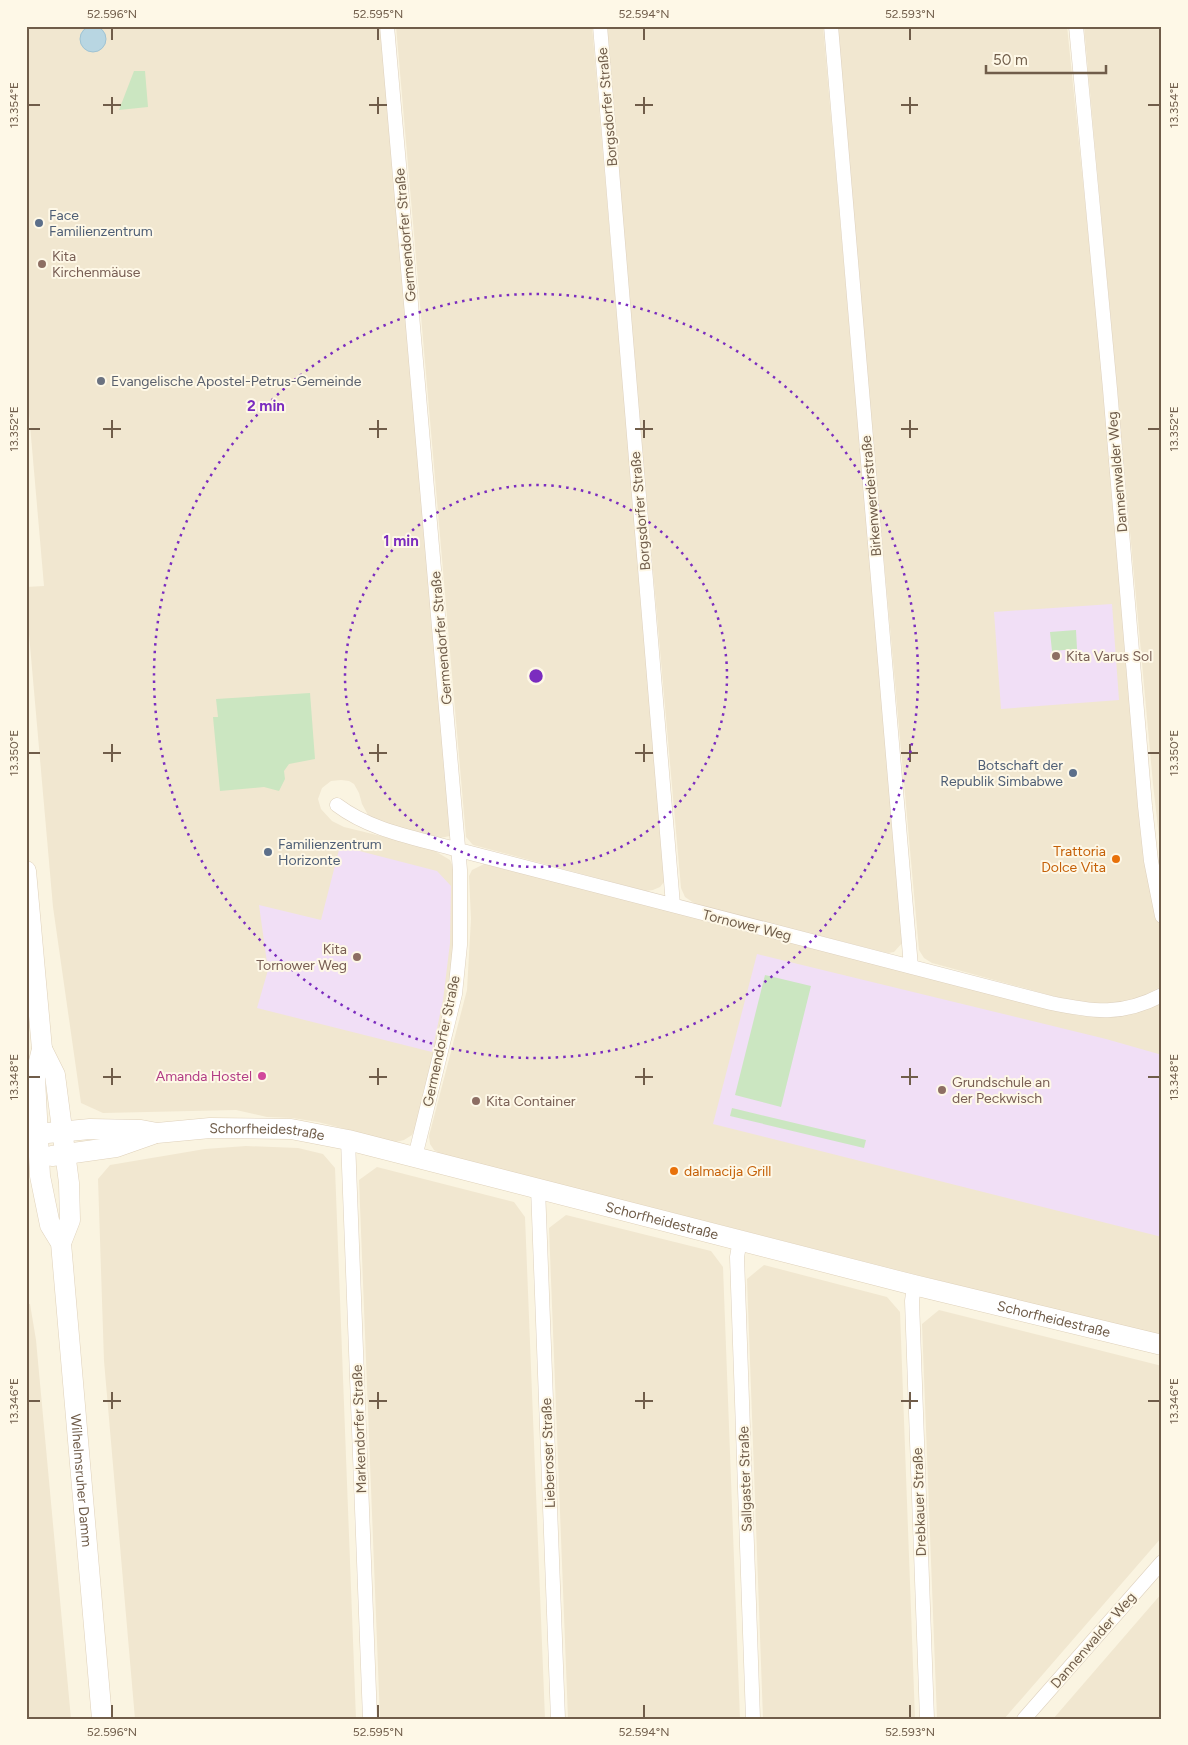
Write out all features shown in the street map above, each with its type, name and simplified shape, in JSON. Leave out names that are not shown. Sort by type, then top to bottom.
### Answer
[{"type":"main road","name":"Wilhelmsruher Damm","points":[[26,871],[42,1048],[35,1078],[32,1134],[33,1158],[40,1176],[50,1225],[61,1243]]},
{"type":"main road","name":"Wilhelmsruher Damm","points":[[42,1048],[55,1075],[69,1183],[70,1220],[61,1243],[102,1719]]},
{"type":"main road","name":"Schorfheidestraße","points":[[32,1134],[100,1129],[157,1132],[210,1128],[291,1128],[348,1140],[914,1285],[1162,1346]]},
{"type":"main road","name":"Schorfheidestraße","points":[[33,1158],[116,1147],[157,1132]]},
{"type":"street","name":"Germendorfer Straße","points":[[387,26],[459,851],[460,945],[455,994],[415,1157]]},
{"type":"street","name":"Borgsdorfer Straße","points":[[600,26],[673,905]]},
{"type":"street","name":"Birkenwerderstraße","points":[[831,26],[911,967]]},
{"type":"street","name":"Dannenwalder Weg","points":[[1076,26],[1111,398],[1145,806],[1151,861],[1162,916]]},
{"type":"street","name":"Tornower Weg","points":[[337,805],[350,815],[368,824],[459,851],[1078,1009],[1103,1011],[1128,1009],[1148,1002],[1162,994]]},
{"type":"street","name":"Markendorfer Straße","points":[[348,1140],[370,1719]]},
{"type":"street","name":"Lieberoser Straße","points":[[538,1188],[558,1719]]},
{"type":"street","name":"Sallgaster Straße","points":[[740,1240],[737,1257],[753,1719]]},
{"type":"street","name":"Drebkauer Straße","points":[[914,1285],[912,1301],[927,1719]]},
{"type":"street","name":"Dannenwalder Weg","points":[[1024,1719],[1162,1562]]},
{"type":"shaded area","points":[[26,26],[381,26],[452,833],[450,836],[440,838],[377,822],[368,815],[354,784],[349,781],[331,781],[322,788],[318,799],[321,809],[332,821],[344,827],[430,848],[450,860],[454,869],[455,947],[450,996],[417,1126],[412,1135],[404,1140],[396,1142],[318,1122],[267,1117],[236,1110],[103,1113],[81,1103],[53,907],[26,600],[26,587],[44,586],[26,379]]},
{"type":"shaded area","points":[[396,26],[592,26],[665,875],[664,882],[660,887],[653,890],[646,891],[473,845],[466,837]]},
{"type":"shaded area","points":[[605,26],[823,26],[903,933],[903,942],[894,952],[888,953],[702,906],[685,897],[681,888]]},
{"type":"shaded area","points":[[836,26],[1067,26],[1162,954],[1162,986],[1139,998],[1106,1004],[1088,1004],[1068,1000],[932,963],[924,958],[919,950]]},
{"type":"shaded area","points":[[1084,26],[1162,26],[1162,863],[1153,784]]},
{"type":"shaded area","name":"Kita Varus Sol","points":[[1112,604],[1119,700],[1001,709],[994,612]]},
{"type":"shaded area","name":"Kita Tornower Weg","points":[[340,846],[437,871],[451,886],[450,943],[443,1000],[432,1052],[257,1008],[268,970],[259,905],[321,920]]},
{"type":"shaded area","points":[[484,864],[1080,1016],[1108,1017],[1125,1015],[1162,1001],[1162,1337],[441,1154],[434,1150],[430,1144],[429,1136],[467,990],[471,919],[469,876],[472,870]]},
{"type":"shaded area","name":"Grundschule an der Peckwisch","points":[[757,954],[1106,1039],[1162,1055],[1162,1237],[713,1124]]},
{"type":"shaded area","points":[[246,1146],[298,1148],[323,1154],[335,1168],[356,1719],[135,1719],[104,1361],[98,1179],[110,1165],[205,1149]]},
{"type":"shaded area","points":[[377,1167],[514,1202],[525,1217],[545,1719],[380,1719],[359,1180]]},
{"type":"shaded area","points":[[566,1215],[711,1251],[723,1267],[740,1719],[568,1719],[549,1228]]},
{"type":"shaded area","points":[[764,1265],[887,1297],[900,1312],[915,1719],[763,1719],[747,1279]]},
{"type":"shaded area","points":[[26,1304],[30,1304],[36,1340],[71,1719],[26,1719]]},
{"type":"shaded area","points":[[939,1310],[1162,1366],[1162,1537],[1004,1719],[937,1719],[922,1324]]},
{"type":"shaded area","points":[[1162,1593],[1162,1719],[1053,1719]]},
{"type":"green space","points":[[134,71],[145,71],[148,107],[119,110]]},
{"type":"green space","points":[[1076,630],[1077,649],[1052,651],[1050,632]]},
{"type":"green space","points":[[310,693],[315,759],[289,764],[284,771],[285,779],[279,791],[264,787],[220,791],[213,717],[218,717],[216,699]]},
{"type":"green space","points":[[765,975],[811,986],[781,1107],[735,1095]]},
{"type":"green space","points":[[732,1108],[866,1140],[864,1148],[730,1116]]},
{"type":"water","points":[[93,26],[102,30],[106,39],[102,48],[93,52],[84,48],[80,39],[84,30]]},
{"type":"place","name":"Face Familienzentrum","points":[[39,223]]},
{"type":"place","name":"Kita Kirchenmäuse","points":[[42,264]]},
{"type":"place","name":"Evangelische Apostel-Petrus-Gemeinde","points":[[101,381]]},
{"type":"place","name":"Kita Varus Sol","points":[[1056,656]]},
{"type":"place","name":"Botschaft der Republik Simbabwe","points":[[1073,773]]},
{"type":"place","name":"Familienzentrum Horizonte","points":[[268,852]]},
{"type":"place","name":"Trattoria Dolce Vita","points":[[1116,859]]},
{"type":"place","name":"Kita Tornower Weg","points":[[357,957]]},
{"type":"place","name":"Amanda Hostel","points":[[262,1076]]},
{"type":"place","name":"Grundschule an der Peckwisch","points":[[942,1090]]},
{"type":"place","name":"Kita Container","points":[[476,1101]]},
{"type":"place","name":"dalmacija Grill","points":[[674,1171]]}]
